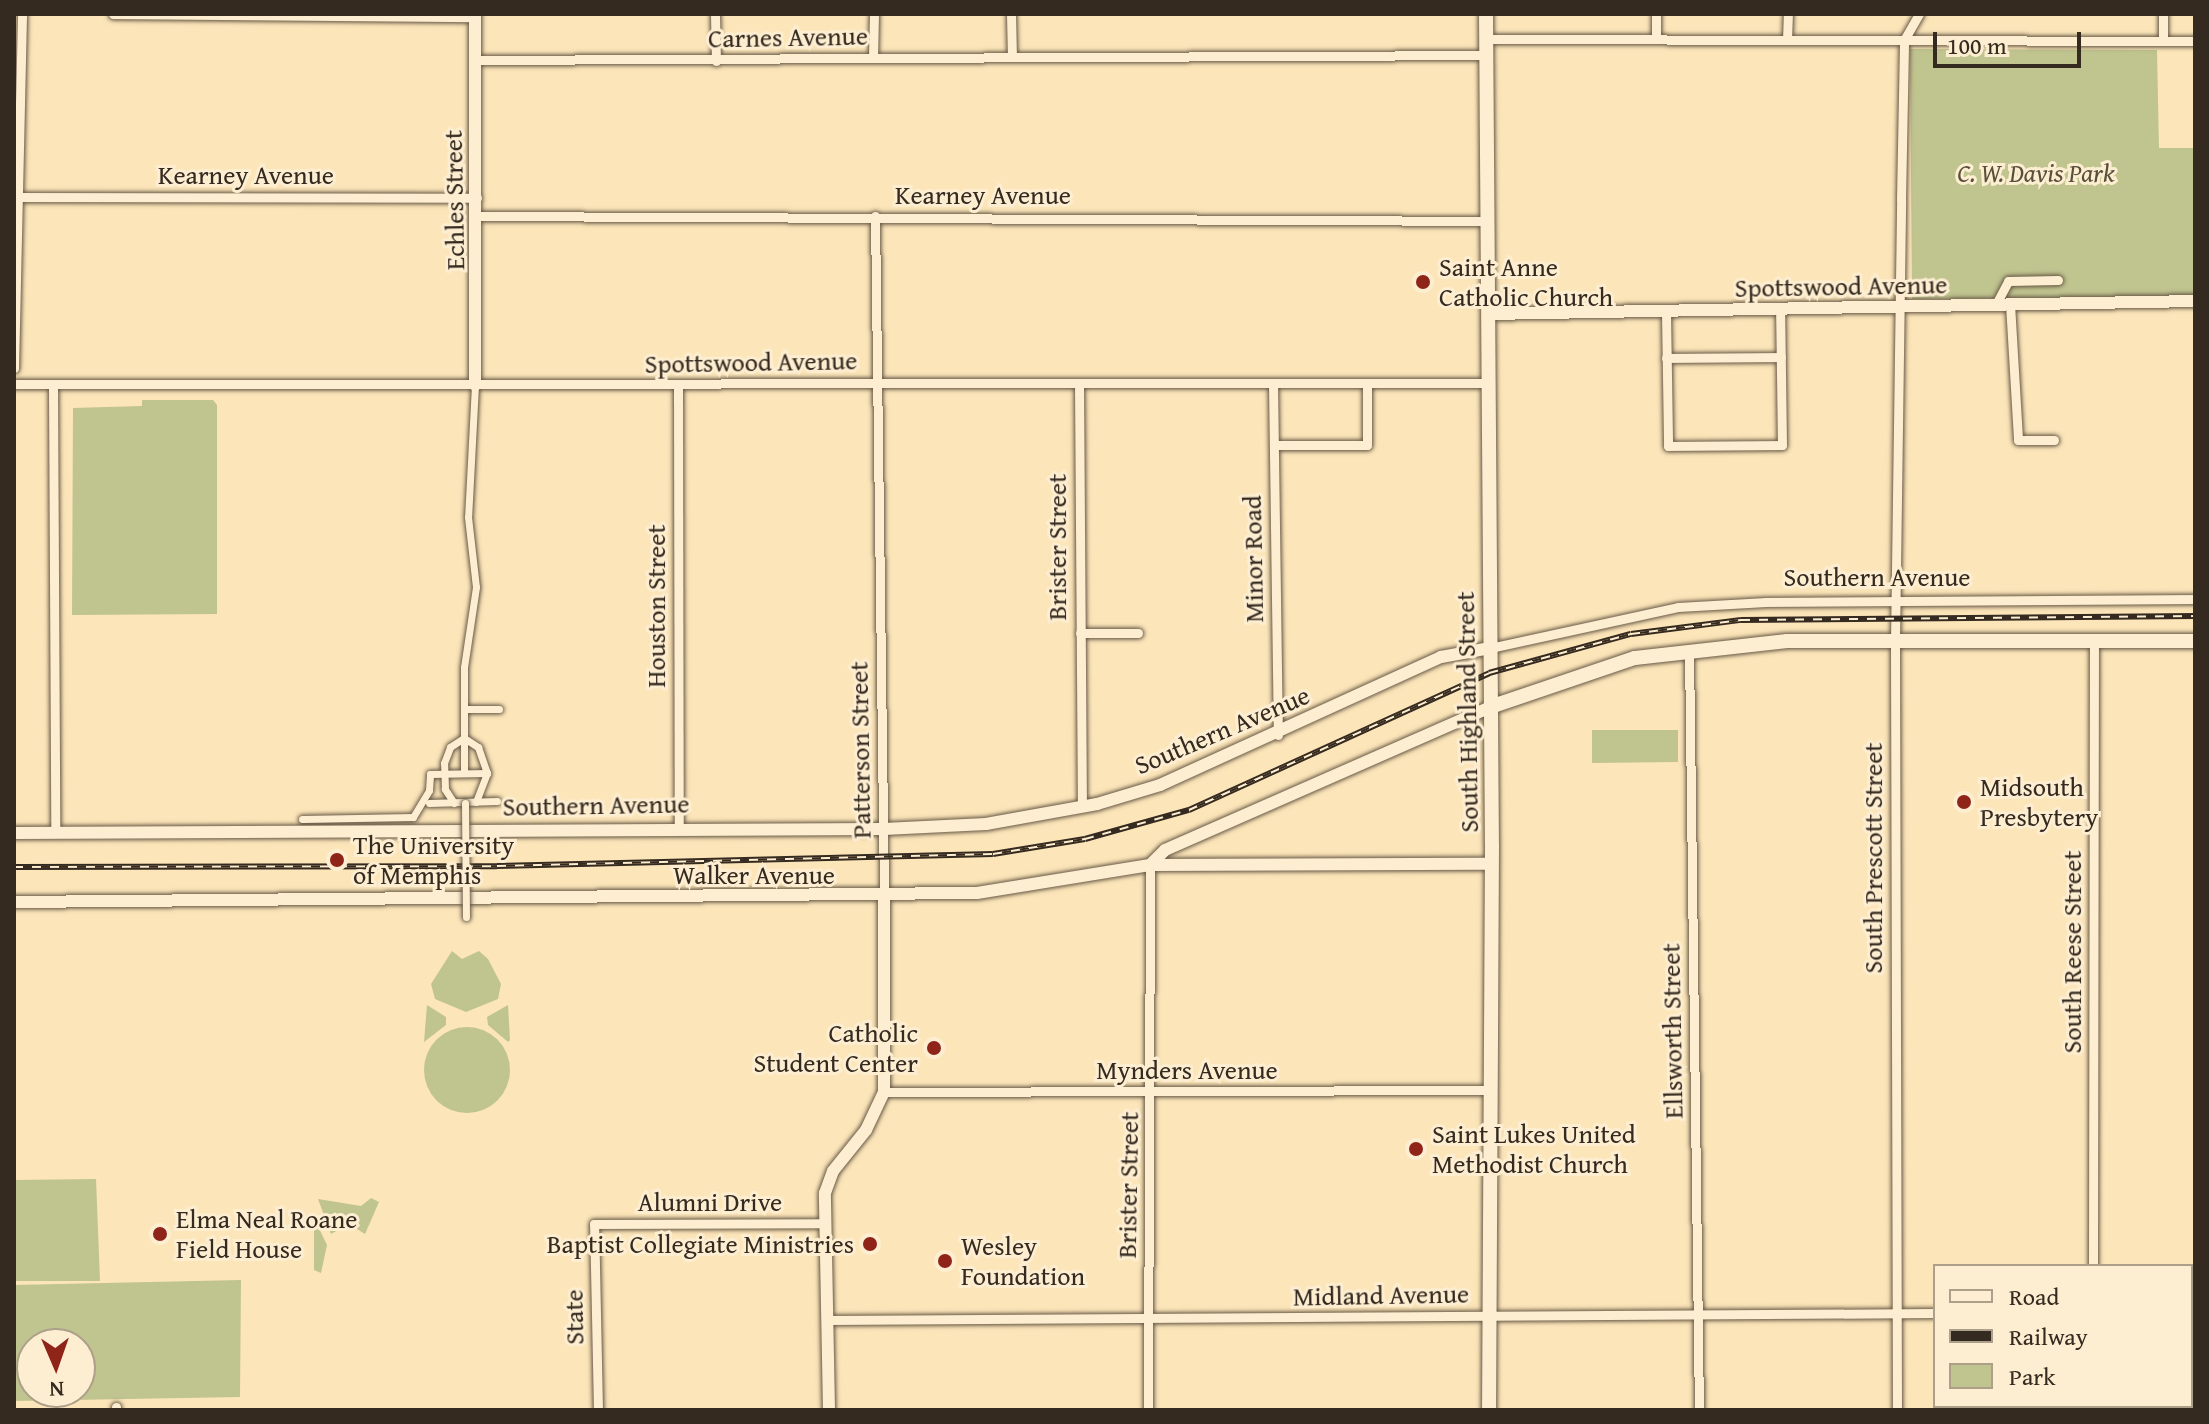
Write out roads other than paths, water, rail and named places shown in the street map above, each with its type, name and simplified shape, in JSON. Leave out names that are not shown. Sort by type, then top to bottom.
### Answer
[{"type":"main road","name":"South Highland Street","points":[[1486,14],[1492,864],[1489,1410]]},
{"type":"main road","points":[[1490,707],[1635,658],[1689,650],[1787,641],[2195,641]]},
{"type":"street","points":[[14,368],[22,14]]},
{"type":"street","points":[[113,14],[475,16]]},
{"type":"street","points":[[715,14],[716,61]]},
{"type":"street","points":[[873,58],[874,14]]},
{"type":"street","points":[[1011,14],[1012,57]]},
{"type":"street","points":[[1656,14],[1656,39]]},
{"type":"street","points":[[1787,40],[1788,14]]},
{"type":"street","points":[[1904,40],[1919,14]]},
{"type":"street","points":[[2163,14],[2163,41]]},
{"type":"street","name":"Echles Street","points":[[475,16],[479,216],[475,385]]},
{"type":"street","points":[[1486,39],[2195,41]]},
{"type":"street","name":"South Prescott Street","points":[[1897,1410],[1895,641],[1904,40]]},
{"type":"street","name":"Carnes Avenue","points":[[474,60],[1486,55]]},
{"type":"street","name":"Kearney Avenue","points":[[17,197],[477,198]]},
{"type":"street","name":"Kearney Avenue","points":[[479,216],[1487,221]]},
{"type":"street","name":"Patterson Street","points":[[829,1410],[825,1193],[833,1171],[866,1130],[884,1092],[884,829],[875,216]]},
{"type":"street","points":[[1996,304],[2008,281],[2058,280]]},
{"type":"street","name":"Spottswood Avenue","points":[[1488,314],[2195,301]]},
{"type":"street","points":[[2010,304],[2018,440],[2054,440]]},
{"type":"street","points":[[1666,312],[1668,446],[1782,445],[1780,309]]},
{"type":"street","points":[[1666,358],[1781,357]]},
{"type":"street","name":"Brister Street","points":[[1079,383],[1082,807]]},
{"type":"street","name":"Minor Road","points":[[1273,383],[1278,735]]},
{"type":"street","points":[[1274,445],[1367,445],[1367,383]]},
{"type":"street","name":"Spottswood Avenue","points":[[14,384],[1489,383]]},
{"type":"street","points":[[53,385],[55,832]]},
{"type":"street","points":[[464,773],[465,644],[476,587],[468,517],[475,385]]},
{"type":"street","name":"Houston Street","points":[[678,385],[679,828]]},
{"type":"street","name":"Southern Avenue","points":[[14,833],[884,829],[986,824],[1082,807],[1190,774],[1441,657],[1678,607],[1898,600],[2195,599]]},
{"type":"street","points":[[1080,633],[1138,633]]},
{"type":"street","name":"South Reese Street","points":[[2093,1264],[2094,639]]},
{"type":"street","name":"Ellsworth Street","points":[[1689,650],[1699,1410]]},
{"type":"street","points":[[1150,865],[1165,850],[1490,707]]},
{"type":"street","points":[[464,709],[499,709]]},
{"type":"street","points":[[464,738],[478,747],[487,773],[476,802]]},
{"type":"street","points":[[454,803],[444,773],[450,747],[464,738]]},
{"type":"street","points":[[302,819],[413,817],[429,790],[430,774],[487,773]]},
{"type":"street","points":[[429,803],[497,801]]},
{"type":"street","points":[[465,803],[466,917]]},
{"type":"street","name":"Walker Avenue","points":[[14,902],[884,896],[1005,890],[1150,865],[1492,864]]},
{"type":"street","name":"Brister Street","points":[[1148,1410],[1150,865]]},
{"type":"street","name":"Mynders Avenue","points":[[884,1092],[1489,1090]]},
{"type":"street","name":"Alumni Drive","points":[[594,1224],[825,1223]]},
{"type":"street","name":"State","points":[[594,1224],[598,1410]]},
{"type":"street","name":"Midland Avenue","points":[[828,1320],[1147,1321],[1489,1315],[1933,1313]]},
{"type":"railway","points":[[14,867],[497,866],[993,854],[1085,839],[1189,810],[1489,673],[1631,634],[1741,620],[2195,616]]},
{"type":"place","name":"Saint Anne Catholic Church","points":[[1423,282]]},
{"type":"place","name":"Midsouth Presbytery","points":[[1964,802]]},
{"type":"place","name":"The University of Memphis","points":[[337,860]]},
{"type":"place","name":"Catholic Student Center","points":[[934,1048]]},
{"type":"place","name":"Saint Lukes United Methodist Church","points":[[1416,1149]]},
{"type":"place","name":"Elma Neal Roane Field House","points":[[160,1234]]},
{"type":"place","name":"Baptist Collegiate Ministries","points":[[870,1244]]},
{"type":"place","name":"Wesley Foundation","points":[[945,1261]]},
{"type":"park label","name":"C. W. Davis Park","points":[[2036,173]]}]
